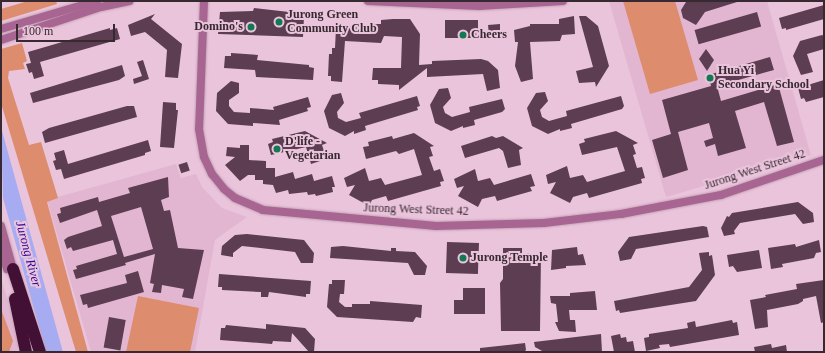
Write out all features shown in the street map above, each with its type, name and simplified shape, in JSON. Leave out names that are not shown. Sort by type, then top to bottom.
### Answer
[{"type":"highway","points":[[10,269],[25,336],[26,352]]},
{"type":"highway","points":[[10,269],[40,352]]},
{"type":"street","points":[[1,29],[97,1]]},
{"type":"street","points":[[1,40],[101,7],[129,1]]},
{"type":"street","name":"Jurong West Street 42","points":[[204,1],[199,129],[204,157],[212,174],[224,189],[236,198],[263,210],[333,218],[436,226],[544,223],[621,214],[722,196],[824,160]]},
{"type":"street","points":[[368,1],[479,6],[563,1]]},
{"type":"street","points":[[1,226],[10,269]]},
{"type":"street","points":[[1,248],[10,269]]},
{"type":"shaded area","points":[[28,1],[56,1],[57,4],[1,21],[1,9]]},
{"type":"shaded area","name":"Hua Yi Secondary School","points":[[609,1],[767,1],[811,155],[666,197]]},
{"type":"shaded area","points":[[623,1],[675,1],[698,80],[650,94]]},
{"type":"shaded area","points":[[22,43],[27,61],[23,63],[25,69],[9,71],[8,78],[29,145],[41,142],[58,198],[47,202],[88,352],[76,352],[1,103],[1,49]]},
{"type":"shaded area","points":[[176,164],[181,178],[196,174],[202,187],[222,208],[247,217],[215,240],[195,352],[91,352],[47,200]]},
{"type":"shaded area","points":[[1,278],[20,342],[16,352],[1,352]]},
{"type":"shaded area","points":[[138,296],[199,308],[190,352],[126,352]]},
{"type":"shaded area","points":[[1,309],[13,341],[9,352],[1,352]]},
{"type":"water","name":"Jurong River","points":[[1,127],[63,352],[46,352],[3,198]]},
{"type":"building","points":[[686,2],[737,2],[705,12],[696,25],[683,18],[681,10]]},
{"type":"building","points":[[824,5],[824,19],[786,30],[786,28],[782,29],[779,18]]},
{"type":"building","name":"Jurong Green Community Club","points":[[254,8],[298,13],[298,16],[304,17],[303,37],[218,34],[220,12],[253,11]]},
{"type":"building","points":[[757,12],[761,26],[699,44],[695,30]]},
{"type":"building","points":[[155,14],[151,19],[182,44],[178,78],[165,77],[167,50],[145,32],[131,36],[128,25]]},
{"type":"building","points":[[574,16],[575,34],[562,35],[560,41],[530,42],[533,79],[521,82],[515,66],[518,42],[515,42],[514,30],[530,26],[530,24],[559,24],[559,19]]},
{"type":"building","points":[[579,16],[586,16],[598,26],[609,66],[596,87],[595,82],[579,83],[576,71],[593,67]]},
{"type":"building","points":[[410,19],[420,34],[419,65],[432,64],[432,61],[481,59],[488,61],[498,70],[500,88],[487,91],[483,74],[427,77],[427,68],[399,90],[399,85],[378,84],[378,80],[372,80],[373,68],[401,68],[402,37],[384,36],[381,43],[345,41],[342,82],[331,81],[331,76],[328,76],[329,54],[332,54],[332,48],[335,48],[336,28],[352,26],[352,24],[381,24],[381,20]]},
{"type":"building","points":[[445,20],[478,20],[478,38],[445,38]]},
{"type":"building","points":[[500,24],[500,34],[489,34],[488,25]]},
{"type":"building","points":[[110,28],[110,30],[117,28],[120,39],[40,62],[44,76],[34,79],[32,72],[29,73],[26,64],[31,63],[28,52]]},
{"type":"building","points":[[822,35],[824,36],[824,49],[807,54],[813,72],[801,75],[793,56],[800,41]]},
{"type":"building","points":[[706,49],[714,60],[707,71],[699,59]]},
{"type":"building","points":[[231,53],[258,55],[257,60],[309,65],[309,67],[314,68],[313,80],[256,77],[255,70],[224,68],[225,56],[231,56]]},
{"type":"building","points":[[770,57],[774,70],[717,86],[721,101],[778,84],[794,142],[777,146],[764,102],[735,111],[746,148],[718,156],[715,144],[706,147],[704,141],[713,138],[709,123],[678,132],[688,170],[663,178],[652,140],[671,134],[662,100],[711,86],[708,75]]},
{"type":"building","points":[[143,60],[149,79],[134,84],[133,79],[142,76],[137,62]]},
{"type":"building","points":[[122,65],[125,76],[119,80],[33,103],[30,93]]},
{"type":"building","points":[[824,80],[824,97],[806,102],[804,98],[801,99],[798,88]]},
{"type":"building","points":[[231,81],[239,83],[239,93],[229,100],[229,106],[234,112],[250,113],[250,108],[274,110],[273,107],[308,97],[311,107],[307,108],[308,111],[279,120],[280,125],[253,123],[253,126],[228,124],[216,111],[217,93]]},
{"type":"building","points":[[448,88],[451,98],[443,107],[445,113],[452,117],[470,112],[469,107],[502,99],[505,109],[502,112],[474,120],[475,125],[463,128],[463,126],[451,131],[435,123],[430,105],[439,89]]},
{"type":"building","points":[[545,92],[548,101],[540,110],[542,117],[549,121],[567,116],[566,111],[621,96],[624,106],[622,109],[571,124],[572,128],[560,131],[560,129],[548,134],[532,126],[527,108],[536,93]]},
{"type":"building","points":[[341,93],[344,103],[337,112],[338,118],[346,122],[361,118],[359,113],[417,96],[420,106],[417,107],[418,110],[365,126],[366,130],[354,134],[354,131],[345,136],[329,128],[324,111],[332,95]]},
{"type":"building","points":[[163,102],[176,103],[176,110],[178,110],[174,148],[160,147]]},
{"type":"building","points":[[127,106],[134,106],[137,117],[45,143],[42,132],[49,128]]},
{"type":"building","points":[[305,131],[327,143],[322,145],[325,154],[321,155],[323,160],[311,164],[306,147],[271,155],[268,144],[273,142],[272,139]]},
{"type":"building","points":[[616,131],[638,143],[633,145],[636,154],[633,155],[637,168],[642,167],[645,178],[641,179],[642,183],[589,198],[587,193],[573,197],[570,203],[550,193],[556,182],[548,184],[546,175],[567,166],[570,178],[583,175],[587,182],[625,171],[617,147],[582,155],[579,144],[585,142],[584,139]]},
{"type":"building","points":[[414,133],[434,146],[430,147],[433,156],[429,157],[434,171],[440,169],[444,181],[440,182],[441,186],[388,201],[386,196],[372,200],[369,206],[349,195],[355,185],[347,187],[344,178],[365,168],[369,181],[381,178],[385,185],[422,175],[414,149],[399,154],[396,151],[366,159],[363,147],[369,146],[368,142],[392,136],[393,139]]},
{"type":"building","points":[[492,136],[496,138],[503,136],[523,148],[519,150],[521,165],[508,168],[503,151],[499,148],[465,158],[461,146]]},
{"type":"building","points":[[148,140],[151,151],[145,153],[145,155],[64,179],[61,169],[56,170],[53,161],[56,160],[54,153],[64,150],[68,164]]},
{"type":"building","points":[[240,145],[249,145],[249,160],[266,161],[266,168],[275,168],[275,177],[293,172],[295,179],[312,174],[314,181],[332,176],[335,187],[332,187],[333,192],[316,196],[315,194],[308,195],[307,192],[289,194],[288,190],[276,193],[273,185],[263,184],[263,180],[255,180],[255,175],[248,175],[240,181],[225,165],[235,157],[226,156],[227,147],[240,148]]},
{"type":"building","points":[[187,162],[190,171],[181,173],[178,165]]},
{"type":"building","points":[[475,169],[478,181],[490,178],[494,185],[531,174],[535,186],[530,187],[532,191],[497,201],[495,196],[482,199],[478,207],[458,196],[464,186],[457,188],[454,179]]},
{"type":"building","points":[[168,177],[169,197],[161,200],[164,211],[170,210],[178,248],[204,250],[193,299],[182,297],[184,289],[162,285],[161,293],[152,292],[154,284],[150,283],[155,254],[125,263],[126,265],[76,279],[73,270],[77,269],[76,266],[117,254],[113,240],[73,251],[71,247],[67,249],[64,240],[68,237],[102,226],[97,210],[60,223],[57,214],[61,213],[60,208],[98,197],[99,202],[130,193],[128,188]],"holes":[[[141,207],[153,249],[124,257],[111,216]]]},
{"type":"building","points":[[798,202],[813,213],[814,222],[803,224],[795,214],[740,223],[734,231],[735,234],[724,236],[721,228],[727,216],[729,217],[732,213]]},
{"type":"building","points":[[703,226],[707,227],[709,237],[636,249],[631,259],[620,261],[618,252],[629,237]]},
{"type":"building","points":[[247,234],[304,240],[314,253],[313,263],[301,263],[295,252],[242,246],[233,253],[233,257],[221,255],[222,246],[235,235]]},
{"type":"building","points":[[819,240],[821,252],[816,253],[814,258],[782,264],[783,267],[771,269],[768,248],[795,244],[796,247]]},
{"type":"building","name":"Jurong Temple","points":[[447,242],[479,243],[478,274],[446,273]]},
{"type":"building","points":[[343,246],[391,251],[391,248],[396,248],[396,251],[415,252],[427,266],[425,275],[414,275],[408,263],[330,258],[331,247]]},
{"type":"building","points":[[577,247],[578,255],[583,254],[586,265],[566,266],[566,268],[551,270],[552,250]]},
{"type":"building","points":[[503,248],[522,248],[522,253],[541,254],[540,331],[501,331],[500,283],[503,279]]},
{"type":"building","points":[[759,250],[762,268],[737,272],[733,266],[729,267],[727,255]]},
{"type":"building","points":[[709,252],[709,256],[712,255],[715,275],[696,301],[620,313],[619,310],[616,311],[614,301],[689,287],[702,270],[699,253]]},
{"type":"building","points":[[138,271],[144,292],[88,308],[87,304],[83,305],[80,295],[127,283],[125,275]]},
{"type":"building","points":[[219,274],[311,281],[310,294],[306,294],[306,297],[269,292],[268,297],[261,297],[261,292],[222,290],[222,287],[218,287]]},
{"type":"building","points":[[332,280],[345,280],[344,294],[340,294],[339,302],[345,307],[352,307],[352,304],[370,304],[370,301],[422,305],[421,318],[416,317],[413,322],[337,317],[327,307],[329,284],[332,284]]},
{"type":"building","points":[[824,280],[824,322],[821,323],[816,296],[803,299],[803,301],[798,304],[767,310],[768,327],[755,329],[750,300],[766,297],[765,295],[797,289],[796,284]]},
{"type":"building","points":[[463,288],[485,288],[485,314],[454,314],[454,300],[463,300]]},
{"type":"building","points":[[595,291],[597,310],[569,310],[570,320],[575,320],[576,332],[559,331],[555,322],[558,322],[556,304],[551,303],[550,296],[570,296],[570,293]]},
{"type":"building","points":[[109,317],[126,320],[120,350],[104,348]]},
{"type":"building","points":[[732,320],[733,323],[737,322],[739,335],[670,347],[669,344],[659,345],[660,348],[646,351],[644,338],[649,337],[649,334],[688,328],[687,323],[695,321],[696,327]]},
{"type":"building","points":[[266,324],[305,328],[315,339],[314,352],[309,352],[292,333],[291,342],[273,341],[272,344],[220,340],[221,328],[225,328],[226,325],[266,329]]},
{"type":"building","points":[[601,334],[602,352],[544,352],[535,347],[534,342]]},
{"type":"building","points":[[620,334],[621,338],[626,337],[627,342],[633,341],[635,352],[614,352],[611,336]]},
{"type":"building","points":[[525,343],[526,350],[524,352],[480,352],[480,348]]},
{"type":"building","points":[[771,344],[772,348],[786,345],[787,352],[755,352],[754,347]]},
{"type":"place","name":"Jurong Green Community Club","points":[[279,22]]},
{"type":"place","name":"Domino's","points":[[251,27]]},
{"type":"place","name":"Cheers","points":[[463,35]]},
{"type":"place","name":"Hua Yi Secondary School","points":[[710,78]]},
{"type":"place","name":"D'life - Vegetarian","points":[[277,149]]},
{"type":"place","name":"Jurong Temple","points":[[463,258]]}]
